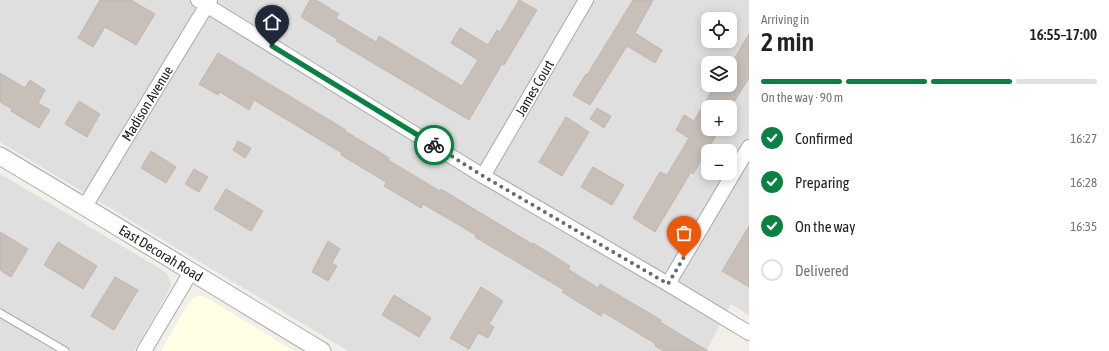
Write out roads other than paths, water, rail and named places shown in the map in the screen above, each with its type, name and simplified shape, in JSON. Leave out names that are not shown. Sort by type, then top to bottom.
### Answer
[{"type":"street","name":"James Court","points":[[483,176],[586,0]]},
{"type":"street","points":[[205,2],[483,176],[749,333]]},
{"type":"street","name":"Madison Avenue","points":[[85,206],[205,2]]},
{"type":"street","points":[[668,284],[749,148]]},
{"type":"street","name":"East Decorah Road","points":[[0,156],[85,206],[322,351]]},
{"type":"street","points":[[144,351],[191,272]]},
{"type":"lane","points":[[0,313],[65,351]]}]
